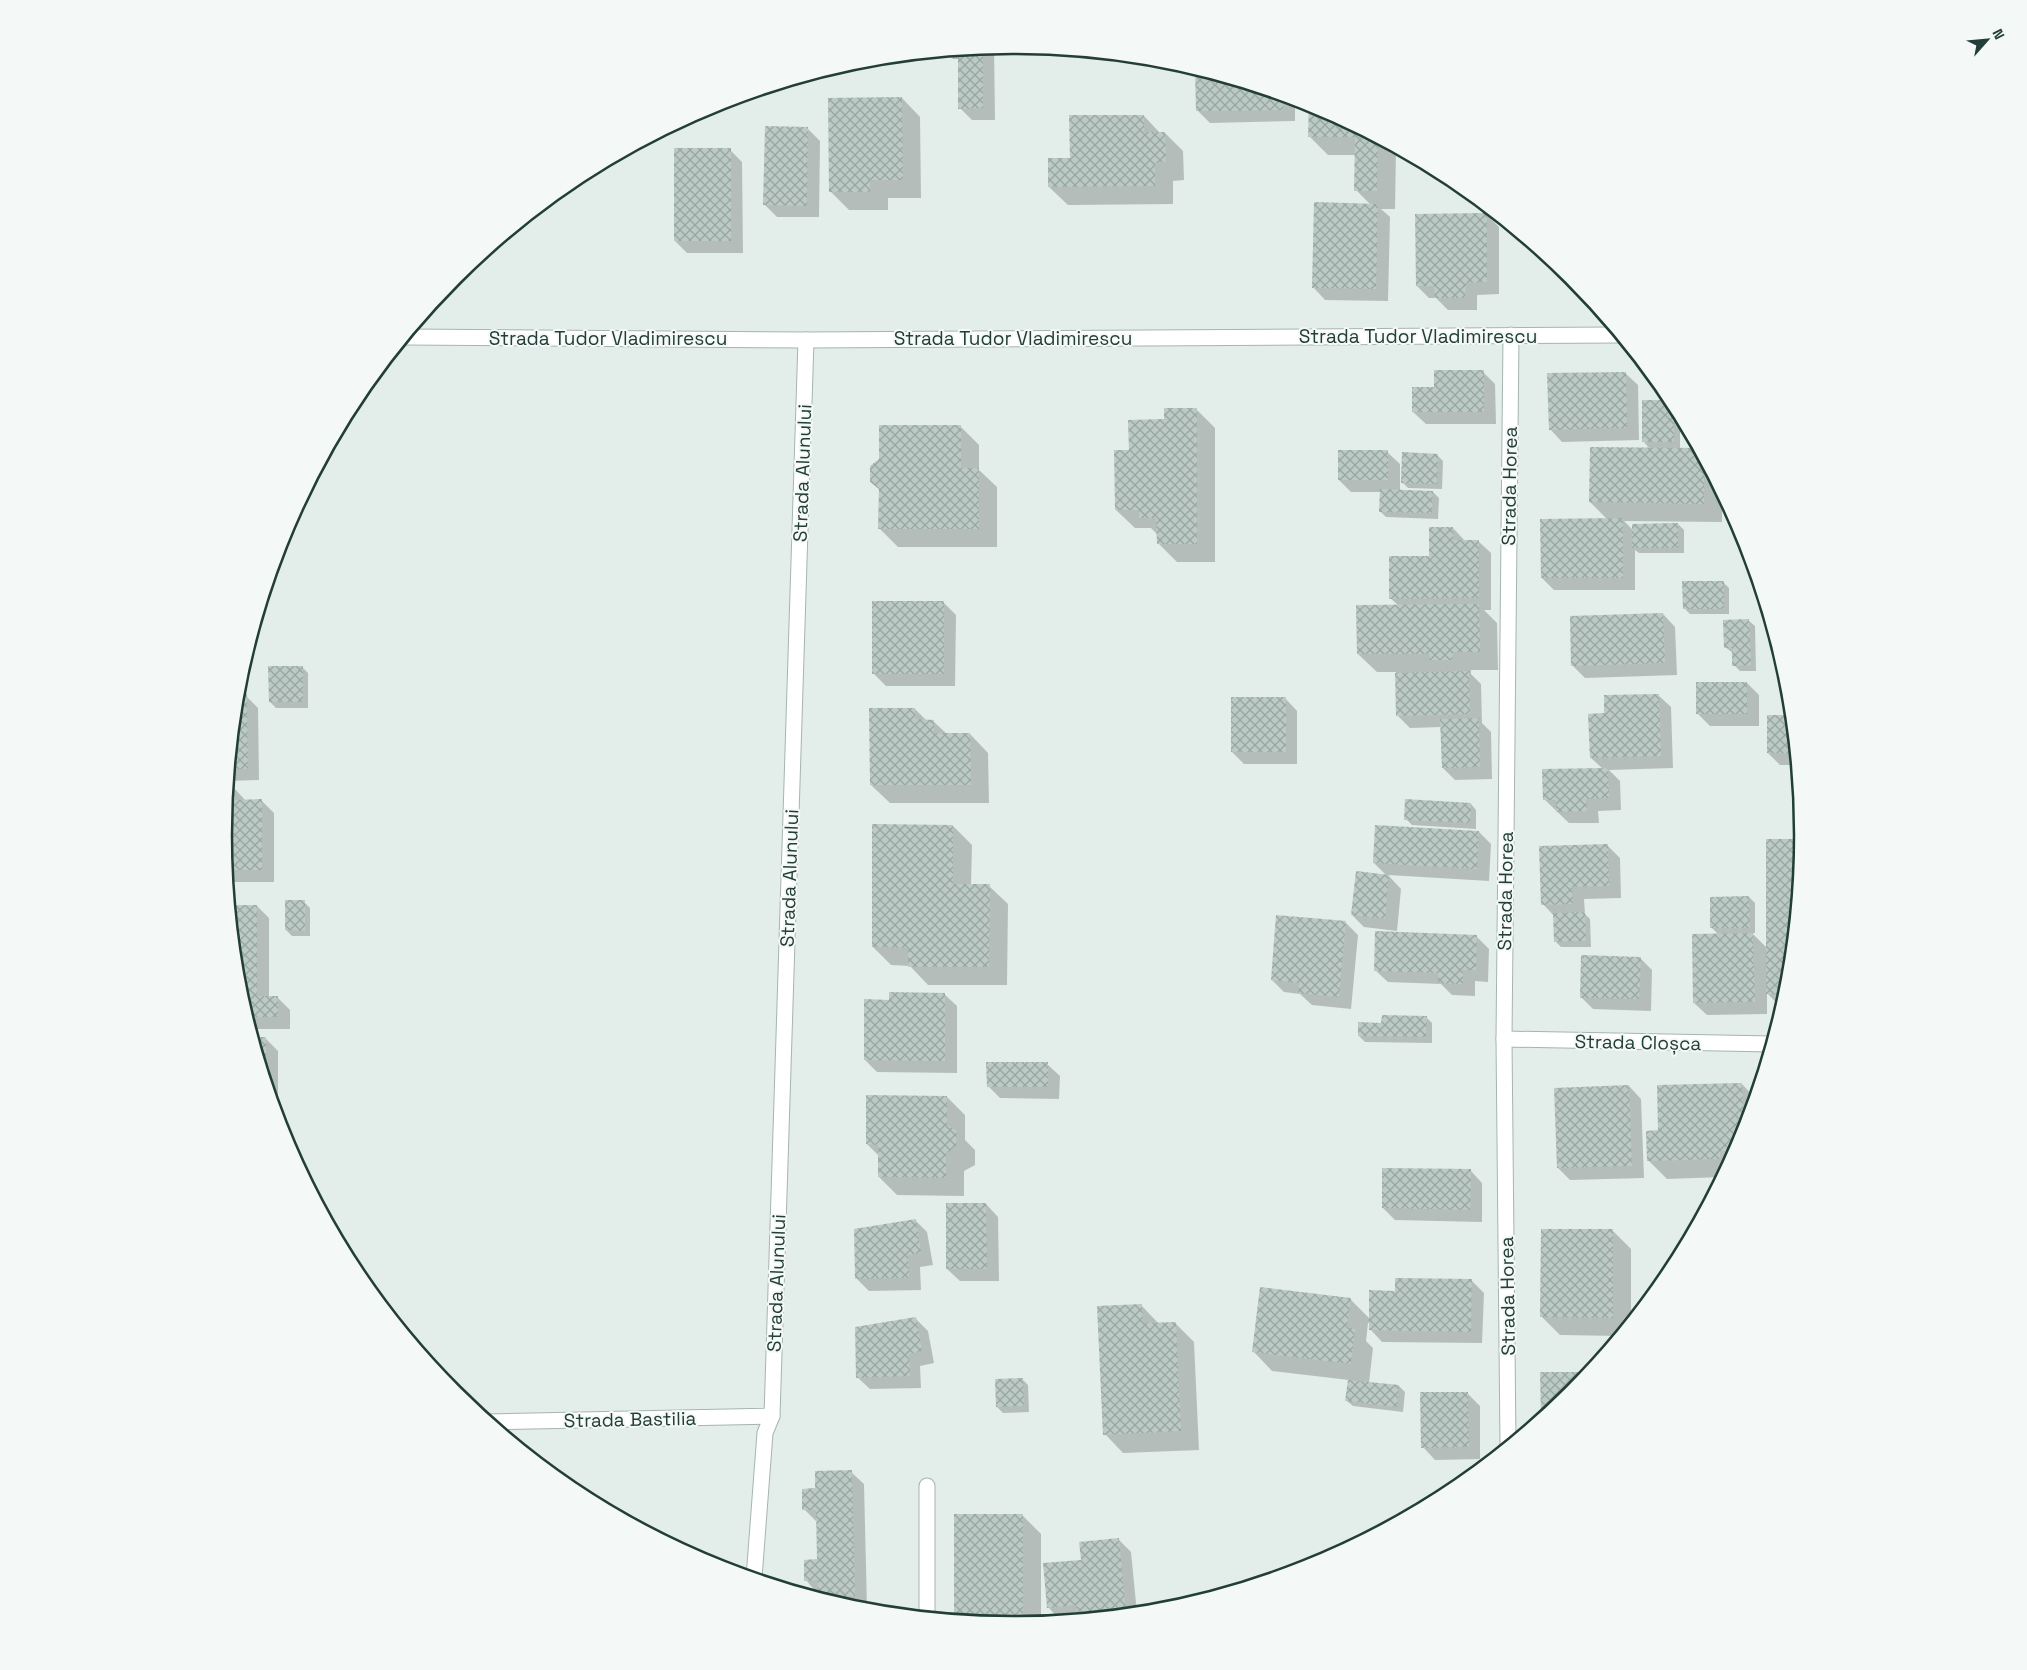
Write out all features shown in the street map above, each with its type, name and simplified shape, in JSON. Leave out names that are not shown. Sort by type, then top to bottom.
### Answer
[{"type":"street","name":"Strada Horea","points":[[1508,1439],[1504,1039],[1511,335]]},
{"type":"street","name":"Strada Tudor Vladimirescu","points":[[412,337],[806,340],[1614,336]]},
{"type":"street","name":"Strada Alunului","points":[[754,1572],[765,1433],[772,1416],[806,340]]},
{"type":"street","name":"Strada Cloșca","points":[[1504,1039],[1766,1044]]},
{"type":"street","name":"Strada Bastilia","points":[[498,1422],[772,1416]]},
{"type":"street","points":[[927,1486],[927,1612]]},
{"type":"building","points":[[958,55],[983,55],[983,108],[958,109]]},
{"type":"building","points":[[1195,75],[1216,80],[1283,102],[1283,110],[1196,111]]},
{"type":"building","points":[[902,97],[903,180],[870,180],[870,192],[829,192],[828,98]]},
{"type":"building","points":[[1309,112],[1378,144],[1377,191],[1354,191],[1355,137],[1308,137]]},
{"type":"building","points":[[1069,115],[1144,115],[1144,132],[1165,132],[1166,162],[1155,163],[1155,186],[1048,187],[1048,158],[1070,158]]},
{"type":"building","points":[[765,126],[808,127],[807,206],[763,205]]},
{"type":"building","points":[[674,148],[731,148],[731,241],[674,241]]},
{"type":"building","points":[[1314,202],[1378,204],[1376,289],[1312,288]]},
{"type":"building","points":[[1415,214],[1487,214],[1487,282],[1466,283],[1465,298],[1435,298],[1434,286],[1416,286]]},
{"type":"building","points":[[1434,370],[1484,370],[1484,412],[1412,412],[1412,387],[1434,387]]},
{"type":"building","points":[[1626,372],[1627,428],[1549,430],[1547,373]]},
{"type":"building","points":[[1642,400],[1662,400],[1674,419],[1674,442],[1642,442]]},
{"type":"building","points":[[1164,408],[1197,408],[1197,544],[1157,544],[1156,518],[1139,518],[1139,510],[1115,510],[1114,450],[1129,450],[1128,420],[1164,419]]},
{"type":"building","points":[[879,425],[961,425],[961,468],[979,468],[979,529],[878,529],[879,489],[870,482],[870,466],[879,459]]},
{"type":"building","points":[[1590,447],[1692,448],[1704,470],[1704,504],[1589,502]]},
{"type":"building","points":[[1338,450],[1388,450],[1388,480],[1338,480]]},
{"type":"building","points":[[1402,452],[1438,454],[1437,484],[1401,483]]},
{"type":"building","points":[[1380,489],[1433,491],[1432,513],[1379,512]]},
{"type":"building","points":[[1623,518],[1623,578],[1541,578],[1540,519]]},
{"type":"building","points":[[1678,523],[1678,548],[1632,548],[1632,524]]},
{"type":"building","points":[[1429,527],[1453,527],[1453,540],[1479,540],[1479,598],[1389,599],[1389,556],[1429,556]]},
{"type":"building","points":[[1682,581],[1724,581],[1724,609],[1683,609]]},
{"type":"building","points":[[872,601],[944,601],[944,674],[872,674]]},
{"type":"building","points":[[1479,604],[1480,652],[1453,652],[1452,660],[1429,660],[1430,654],[1357,654],[1356,605]]},
{"type":"building","points":[[1663,613],[1665,663],[1571,666],[1570,616]]},
{"type":"building","points":[[1749,619],[1751,665],[1732,666],[1732,648],[1724,648],[1723,620]]},
{"type":"building","points":[[268,666],[303,666],[303,702],[269,702]]},
{"type":"building","points":[[1469,671],[1470,714],[1396,716],[1395,673]]},
{"type":"building","points":[[1696,682],[1747,682],[1747,714],[1696,714]]},
{"type":"building","points":[[245,694],[247,694],[248,769],[235,769]]},
{"type":"building","points":[[1659,694],[1661,756],[1590,758],[1588,714],[1604,713],[1604,695]]},
{"type":"building","points":[[1231,697],[1286,697],[1286,752],[1231,752]]},
{"type":"building","points":[[869,708],[915,708],[915,719],[934,720],[934,733],[970,733],[971,785],[870,785]]},
{"type":"building","points":[[1767,715],[1785,715],[1790,753],[1767,753]]},
{"type":"building","points":[[1479,718],[1480,767],[1442,768],[1440,719]]},
{"type":"building","points":[[1608,768],[1609,798],[1586,799],[1587,811],[1556,812],[1556,800],[1543,800],[1542,769]]},
{"type":"building","points":[[234,787],[235,800],[262,799],[262,870],[233,870],[232,835]]},
{"type":"building","points":[[1405,799],[1471,803],[1470,823],[1404,820]]},
{"type":"building","points":[[872,824],[953,825],[953,884],[990,884],[989,967],[908,967],[908,948],[872,947]]},
{"type":"building","points":[[1375,825],[1479,831],[1477,869],[1373,863]]},
{"type":"building","points":[[1766,839],[1795,839],[1788,937],[1780,987],[1778,994],[1766,994]]},
{"type":"building","points":[[1608,844],[1609,886],[1572,887],[1573,904],[1541,905],[1539,846]]},
{"type":"building","points":[[1356,871],[1389,875],[1385,919],[1351,915]]},
{"type":"building","points":[[1749,896],[1750,928],[1710,928],[1710,897]]},
{"type":"building","points":[[285,900],[305,900],[305,931],[285,930]]},
{"type":"building","points":[[236,905],[257,905],[257,996],[278,996],[278,1017],[254,1017],[247,987]]},
{"type":"building","points":[[1585,912],[1586,941],[1554,942],[1553,913]]},
{"type":"building","points":[[1276,915],[1346,921],[1339,997],[1298,993],[1299,983],[1271,980]]},
{"type":"building","points":[[1375,931],[1477,935],[1476,970],[1463,970],[1463,984],[1438,983],[1438,973],[1374,971]]},
{"type":"building","points":[[1753,933],[1755,1002],[1693,1003],[1692,934]]},
{"type":"building","points":[[1581,955],[1641,957],[1639,999],[1580,998]]},
{"type":"building","points":[[889,992],[945,993],[945,1061],[864,1060],[864,999],[889,1000]]},
{"type":"building","points":[[1382,1015],[1427,1016],[1426,1037],[1358,1036],[1358,1022],[1381,1023]]},
{"type":"building","points":[[259,1037],[266,1037],[266,1060]]},
{"type":"building","points":[[986,1062],[1048,1062],[1048,1087],[987,1087]]},
{"type":"building","points":[[1742,1083],[1743,1112],[1727,1151],[1720,1151],[1720,1159],[1647,1161],[1646,1131],[1658,1130],[1657,1085]]},
{"type":"building","points":[[1629,1085],[1632,1166],[1557,1168],[1554,1088]]},
{"type":"building","points":[[866,1095],[947,1096],[947,1125],[957,1131],[956,1147],[946,1153],[946,1178],[878,1177],[878,1145],[866,1144]]},
{"type":"building","points":[[1382,1168],[1471,1169],[1470,1210],[1382,1208]]},
{"type":"building","points":[[946,1203],[986,1203],[987,1269],[946,1269]]},
{"type":"building","points":[[916,1219],[921,1253],[908,1255],[909,1278],[855,1279],[854,1229]]},
{"type":"building","points":[[1541,1229],[1613,1229],[1613,1318],[1540,1317]]},
{"type":"building","points":[[1395,1278],[1472,1279],[1471,1332],[1369,1330],[1369,1290],[1395,1291]]},
{"type":"building","points":[[1260,1287],[1351,1298],[1347,1327],[1355,1329],[1351,1364],[1252,1352]]},
{"type":"building","points":[[1142,1304],[1143,1323],[1176,1322],[1181,1431],[1103,1435],[1097,1306]]},
{"type":"building","points":[[916,1317],[922,1351],[909,1354],[910,1376],[856,1378],[855,1327]]},
{"type":"building","points":[[1540,1372],[1580,1372],[1566,1387],[1541,1411]]},
{"type":"building","points":[[1023,1378],[1024,1406],[996,1407],[995,1379]]},
{"type":"building","points":[[1348,1380],[1399,1385],[1397,1407],[1345,1401]]},
{"type":"building","points":[[1420,1392],[1468,1392],[1469,1447],[1421,1448]]},
{"type":"building","points":[[852,1470],[855,1596],[840,1596],[818,1592],[818,1580],[804,1581],[804,1560],[817,1559],[816,1510],[802,1510],[802,1489],[815,1488],[815,1471]]},
{"type":"building","points":[[954,1514],[1023,1514],[1023,1616],[954,1614]]},
{"type":"building","points":[[1119,1538],[1125,1608],[1077,1614],[1076,1605],[1047,1608],[1043,1563],[1081,1560],[1079,1542]]}]
